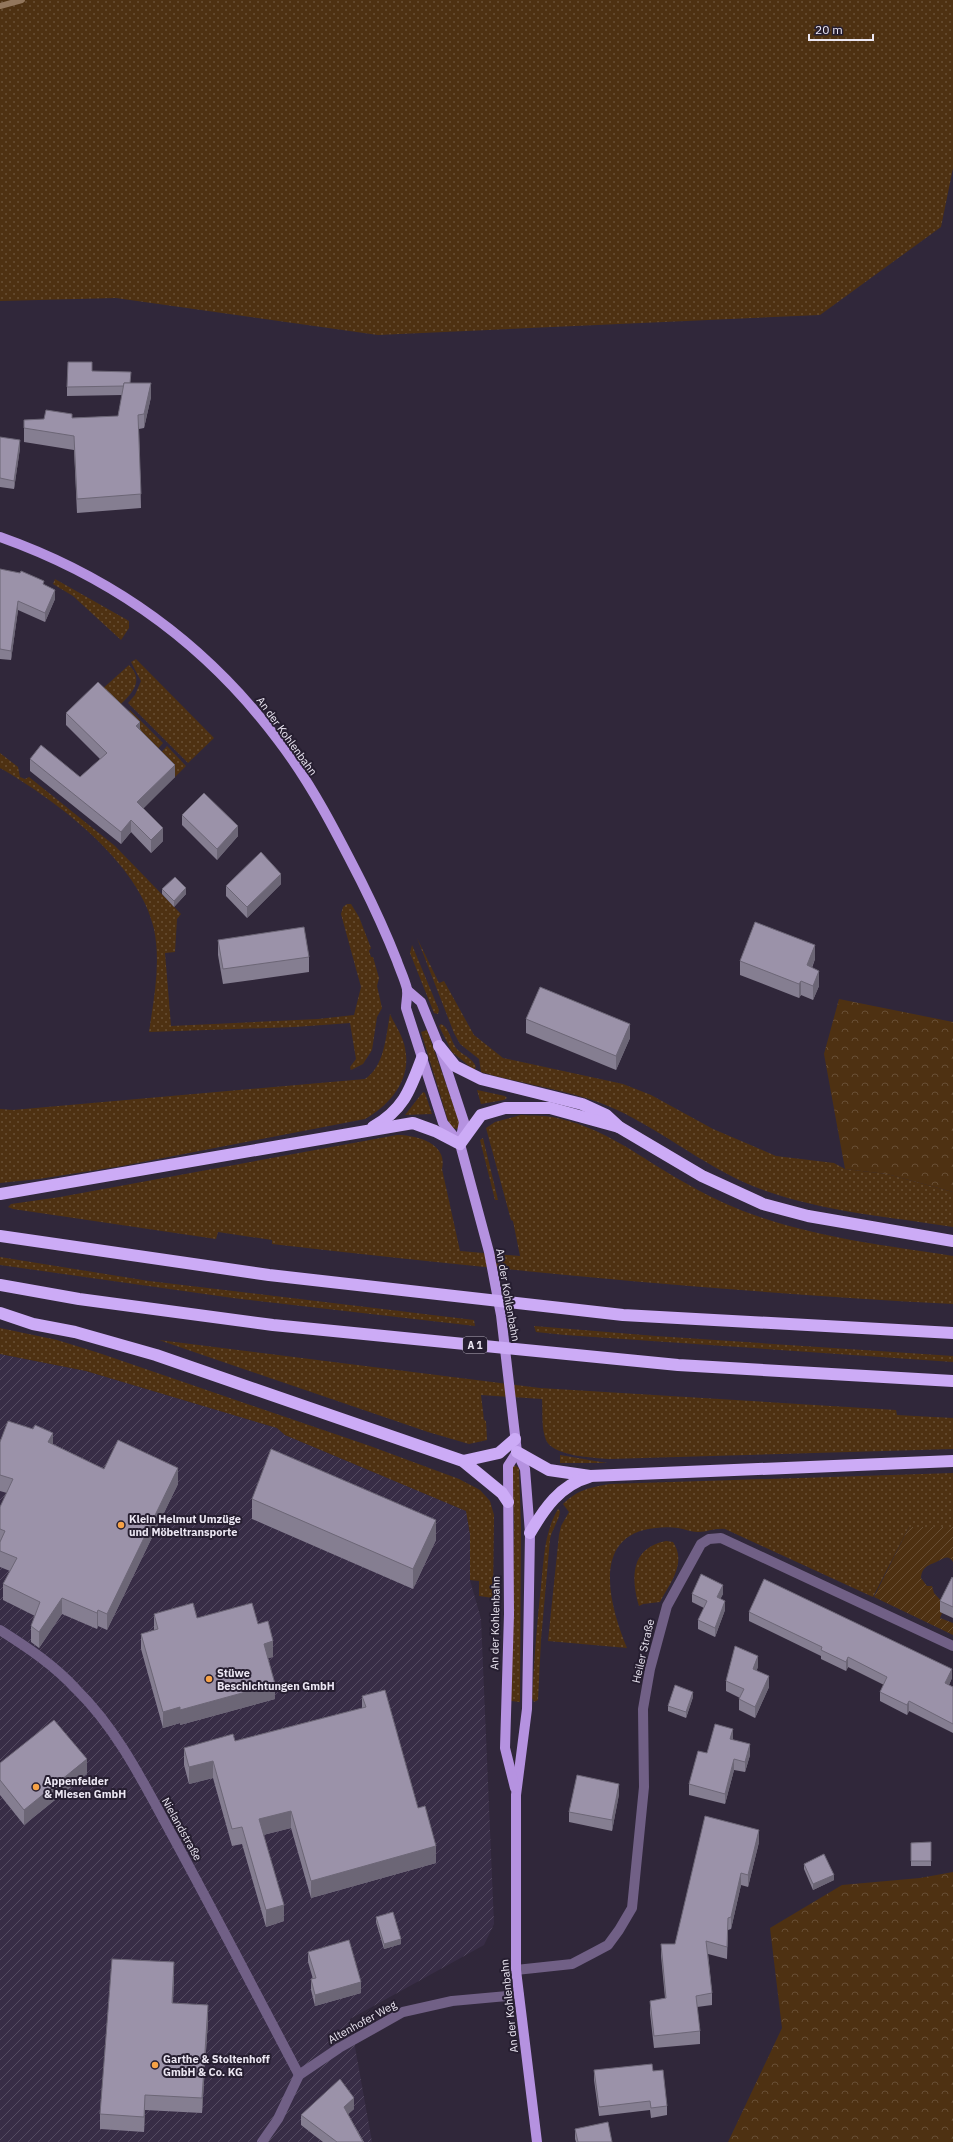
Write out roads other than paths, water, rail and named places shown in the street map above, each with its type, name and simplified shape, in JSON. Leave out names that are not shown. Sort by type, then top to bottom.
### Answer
[{"type":"highway","points":[[439,1046],[455,1066],[481,1079],[582,1104],[606,1115],[619,1127],[702,1176],[763,1204],[808,1216],[953,1241]]},
{"type":"highway","points":[[369,1130],[388,1118],[398,1108],[409,1092],[422,1058]]},
{"type":"highway","points":[[0,1194],[413,1123],[435,1131],[460,1144],[481,1116],[505,1108],[550,1108],[619,1127]]},
{"type":"highway","points":[[0,1236],[269,1275],[623,1315],[953,1333]]},
{"type":"highway","name":"A 1","points":[[0,1286],[79,1299],[273,1325],[440,1342],[678,1365],[953,1381]]},
{"type":"highway","points":[[0,1313],[33,1324],[75,1332],[156,1355],[463,1461],[502,1492],[508,1502]]},
{"type":"highway","points":[[463,1461],[500,1454],[515,1439]]},
{"type":"highway","points":[[517,1452],[549,1470],[590,1476],[953,1461]]},
{"type":"highway","points":[[530,1533],[552,1500],[578,1480],[590,1476]]},
{"type":"main road","name":"An der Kohlenbahn","points":[[0,537],[34,549],[71,566],[148,611],[216,668],[252,707],[279,741],[308,784],[336,832],[382,922],[407,990],[406,1008],[442,1123],[460,1144]]},
{"type":"main road","name":"An der Kohlenbahn","points":[[407,990],[421,1002],[439,1046],[464,1122],[460,1144],[489,1252],[501,1315],[517,1452],[525,1469],[530,1533],[527,1709],[516,1795],[516,1970],[537,2142]]},
{"type":"main road","name":"An der Kohlenbahn","points":[[516,1795],[505,1748],[509,1614],[508,1466],[517,1452]]},
{"type":"street","name":"Heiler Straße","points":[[516,1970],[572,1964],[608,1945],[632,1908],[644,1787],[642,1709],[650,1669],[667,1606],[701,1544],[709,1539],[721,1538],[953,1646]]},
{"type":"street","name":"Nielandstraße","points":[[0,1630],[51,1665],[77,1689],[101,1717],[130,1760],[197,1880],[299,2075]]},
{"type":"street","name":"Altenhofer Weg","points":[[299,2075],[339,2048],[403,2012],[452,2001],[519,1995]]},
{"type":"street","points":[[262,2142],[278,2119],[299,2075]]},
{"type":"waterway","points":[[0,6],[22,0]]},
{"type":"place","name":"Klein Helmut Umzüge und Möbeltransporte","points":[[121,1525]]},
{"type":"place","name":"Stüwe Beschichtungen GmbH","points":[[209,1679]]},
{"type":"place","name":"Appenfelder & Miesen GmbH","points":[[36,1787]]},
{"type":"place","name":"Garthe & Stoltenhoff GmbH & Co. KG","points":[[155,2065]]}]
